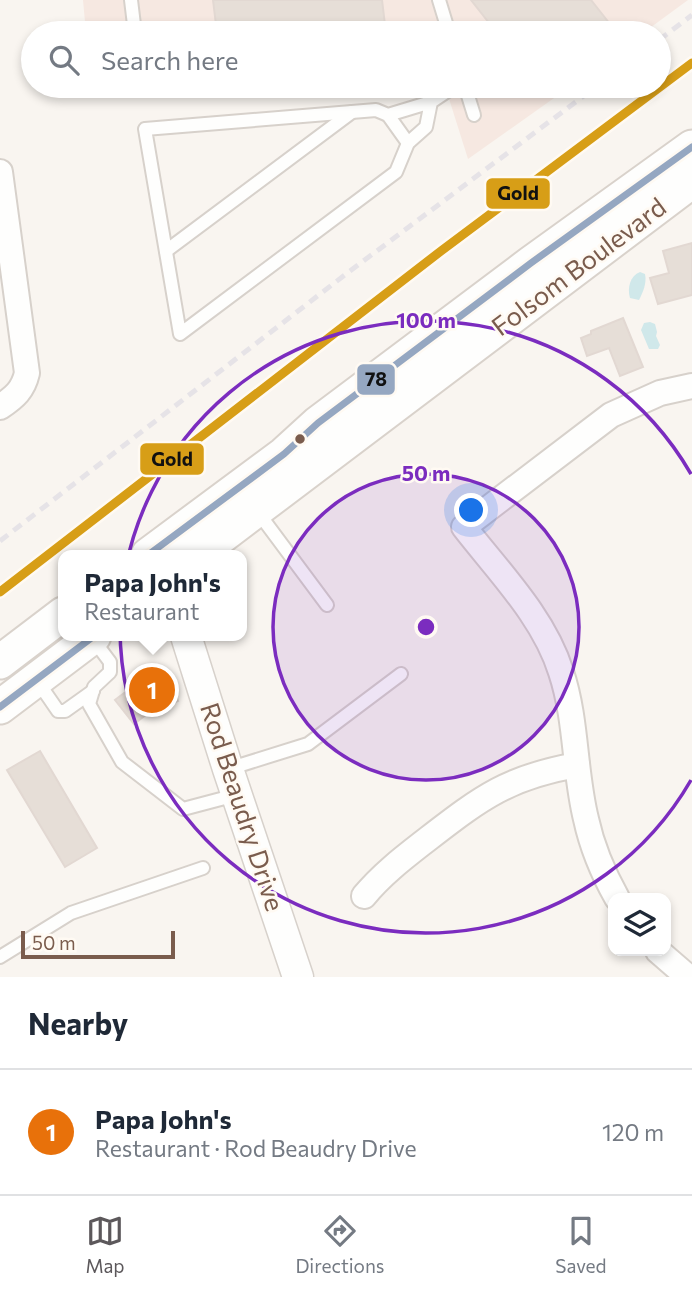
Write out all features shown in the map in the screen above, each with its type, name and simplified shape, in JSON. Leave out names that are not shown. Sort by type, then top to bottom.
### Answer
[{"type":"main road","name":"Folsom Boulevard","points":[[204,550],[257,511],[690,161]]},
{"type":"main road","name":"Folsom Boulevard","points":[[155,550],[531,263],[690,161]]},
{"type":"main road","points":[[0,663],[58,618]]},
{"type":"main road","points":[[0,708],[88,641]]},
{"type":"street","points":[[0,173],[7,273],[27,373],[24,385],[16,396],[0,407]]},
{"type":"street","points":[[615,893],[594,849],[585,818],[568,699],[561,670],[534,618],[464,527],[611,415],[660,393],[692,386]]},
{"type":"street","name":"Rod Beaudry Drive","points":[[188,641],[232,782],[299,977]]},
{"type":"street","points":[[364,896],[386,872],[479,800],[519,779],[578,765]]},
{"type":"street","points":[[664,956],[688,977]]},
{"type":"lane","points":[[131,0],[134,21]]},
{"type":"lane","points":[[439,0],[445,21]]},
{"type":"lane","points":[[388,115],[437,98]]},
{"type":"lane","points":[[469,98],[474,115]]},
{"type":"lane","points":[[408,143],[388,115],[376,110],[145,129],[180,334],[396,172],[408,143],[426,127],[431,102]]},
{"type":"lane","points":[[166,250],[352,112]]},
{"type":"lane","points":[[257,511],[327,605]]},
{"type":"lane","points":[[36,679],[58,711],[65,711],[93,691],[110,671],[110,662],[96,641]]},
{"type":"lane","points":[[93,691],[89,704],[122,762],[183,809],[308,744],[401,674]]},
{"type":"lane","points":[[0,957],[71,913],[203,868]]},
{"type":"shaded area","points":[[83,0],[688,0],[659,21],[85,21]]},
{"type":"shaded area","points":[[449,98],[554,98],[468,159]]},
{"type":"water","points":[[640,272],[645,274],[645,281],[639,300],[630,298],[629,290],[632,279]]},
{"type":"water","points":[[644,323],[655,324],[660,345],[658,349],[649,349],[641,330]]},
{"type":"building","points":[[213,0],[382,0],[385,21],[216,21]]},
{"type":"building","points":[[471,0],[591,0],[608,21],[488,21]]},
{"type":"building","points":[[692,243],[692,295],[658,304],[650,278],[669,273],[663,251]]},
{"type":"building","points":[[623,318],[643,367],[620,376],[609,348],[587,356],[581,338]]},
{"type":"building","points":[[168,671],[178,701],[154,713],[152,710],[134,724],[115,700],[143,679]]},
{"type":"building","points":[[40,751],[97,848],[65,867],[7,770]]},
{"type":"railway","points":[[671,31],[692,15]]},
{"type":"railway","points":[[0,541],[346,274],[581,98]]},
{"type":"transit line","name":"Gold","points":[[671,79],[692,63]]},
{"type":"transit line","name":"Gold","points":[[0,592],[441,251],[645,98]]},
{"type":"transit line","name":"78","points":[[155,550],[531,263],[692,147]]},
{"type":"transit line","name":"78","points":[[0,707],[87,641]]},
{"type":"place","name":"Papa John's","points":[[152,690]]}]
